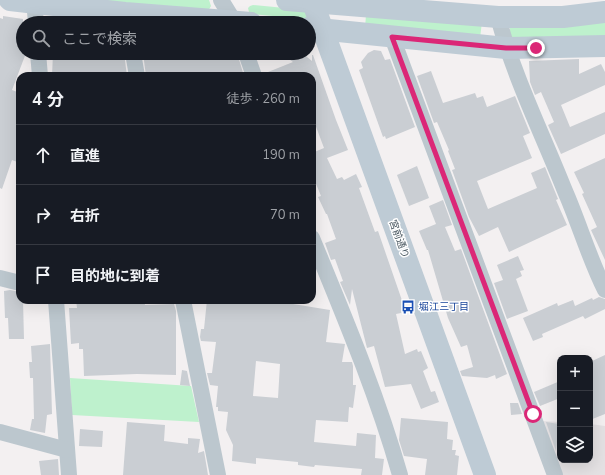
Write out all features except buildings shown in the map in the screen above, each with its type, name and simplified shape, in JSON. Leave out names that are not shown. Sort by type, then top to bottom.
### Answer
[{"type":"street","points":[[10,0],[35,8],[108,16]]},
{"type":"street","points":[[221,0],[234,16]]},
{"type":"street","points":[[287,0],[498,17],[563,17],[605,12]]},
{"type":"street","name":"宮前通り","points":[[313,3],[314,16]]},
{"type":"street","points":[[498,17],[506,48],[605,290]]},
{"type":"street","points":[[316,29],[506,48],[605,46]]},
{"type":"street","name":"宮前通り","points":[[316,29],[485,475]]},
{"type":"street","points":[[392,37],[556,475]]},
{"type":"street","points":[[39,60],[40,72]]},
{"type":"street","points":[[134,60],[136,72]]},
{"type":"street","points":[[248,60],[253,72]]},
{"type":"street","points":[[316,248],[364,367],[389,436],[400,475]]},
{"type":"street","points":[[0,278],[16,282]]},
{"type":"street","points":[[56,304],[70,475]]},
{"type":"street","points":[[184,304],[218,475]]},
{"type":"street","points":[[0,432],[67,450]]},
{"type":"shaded area","points":[[542,421],[557,422],[557,463],[593,463],[593,424],[605,426],[605,475],[561,475]]},
{"type":"green space","points":[[76,0],[209,0],[211,6],[208,11]]},
{"type":"green space","points":[[253,5],[305,10],[308,16],[273,16],[251,14],[248,8]]},
{"type":"green space","points":[[366,15],[482,22],[480,38],[365,28]]},
{"type":"green space","points":[[605,18],[605,36],[523,43],[510,37],[510,28]]},
{"type":"green space","points":[[70,378],[191,386],[199,422],[72,415]]},
{"type":"place","name":"堀江三丁目","points":[[408,307]]},
{"type":"route","points":[[533,414],[392,37],[506,48],[536,48]]}]
